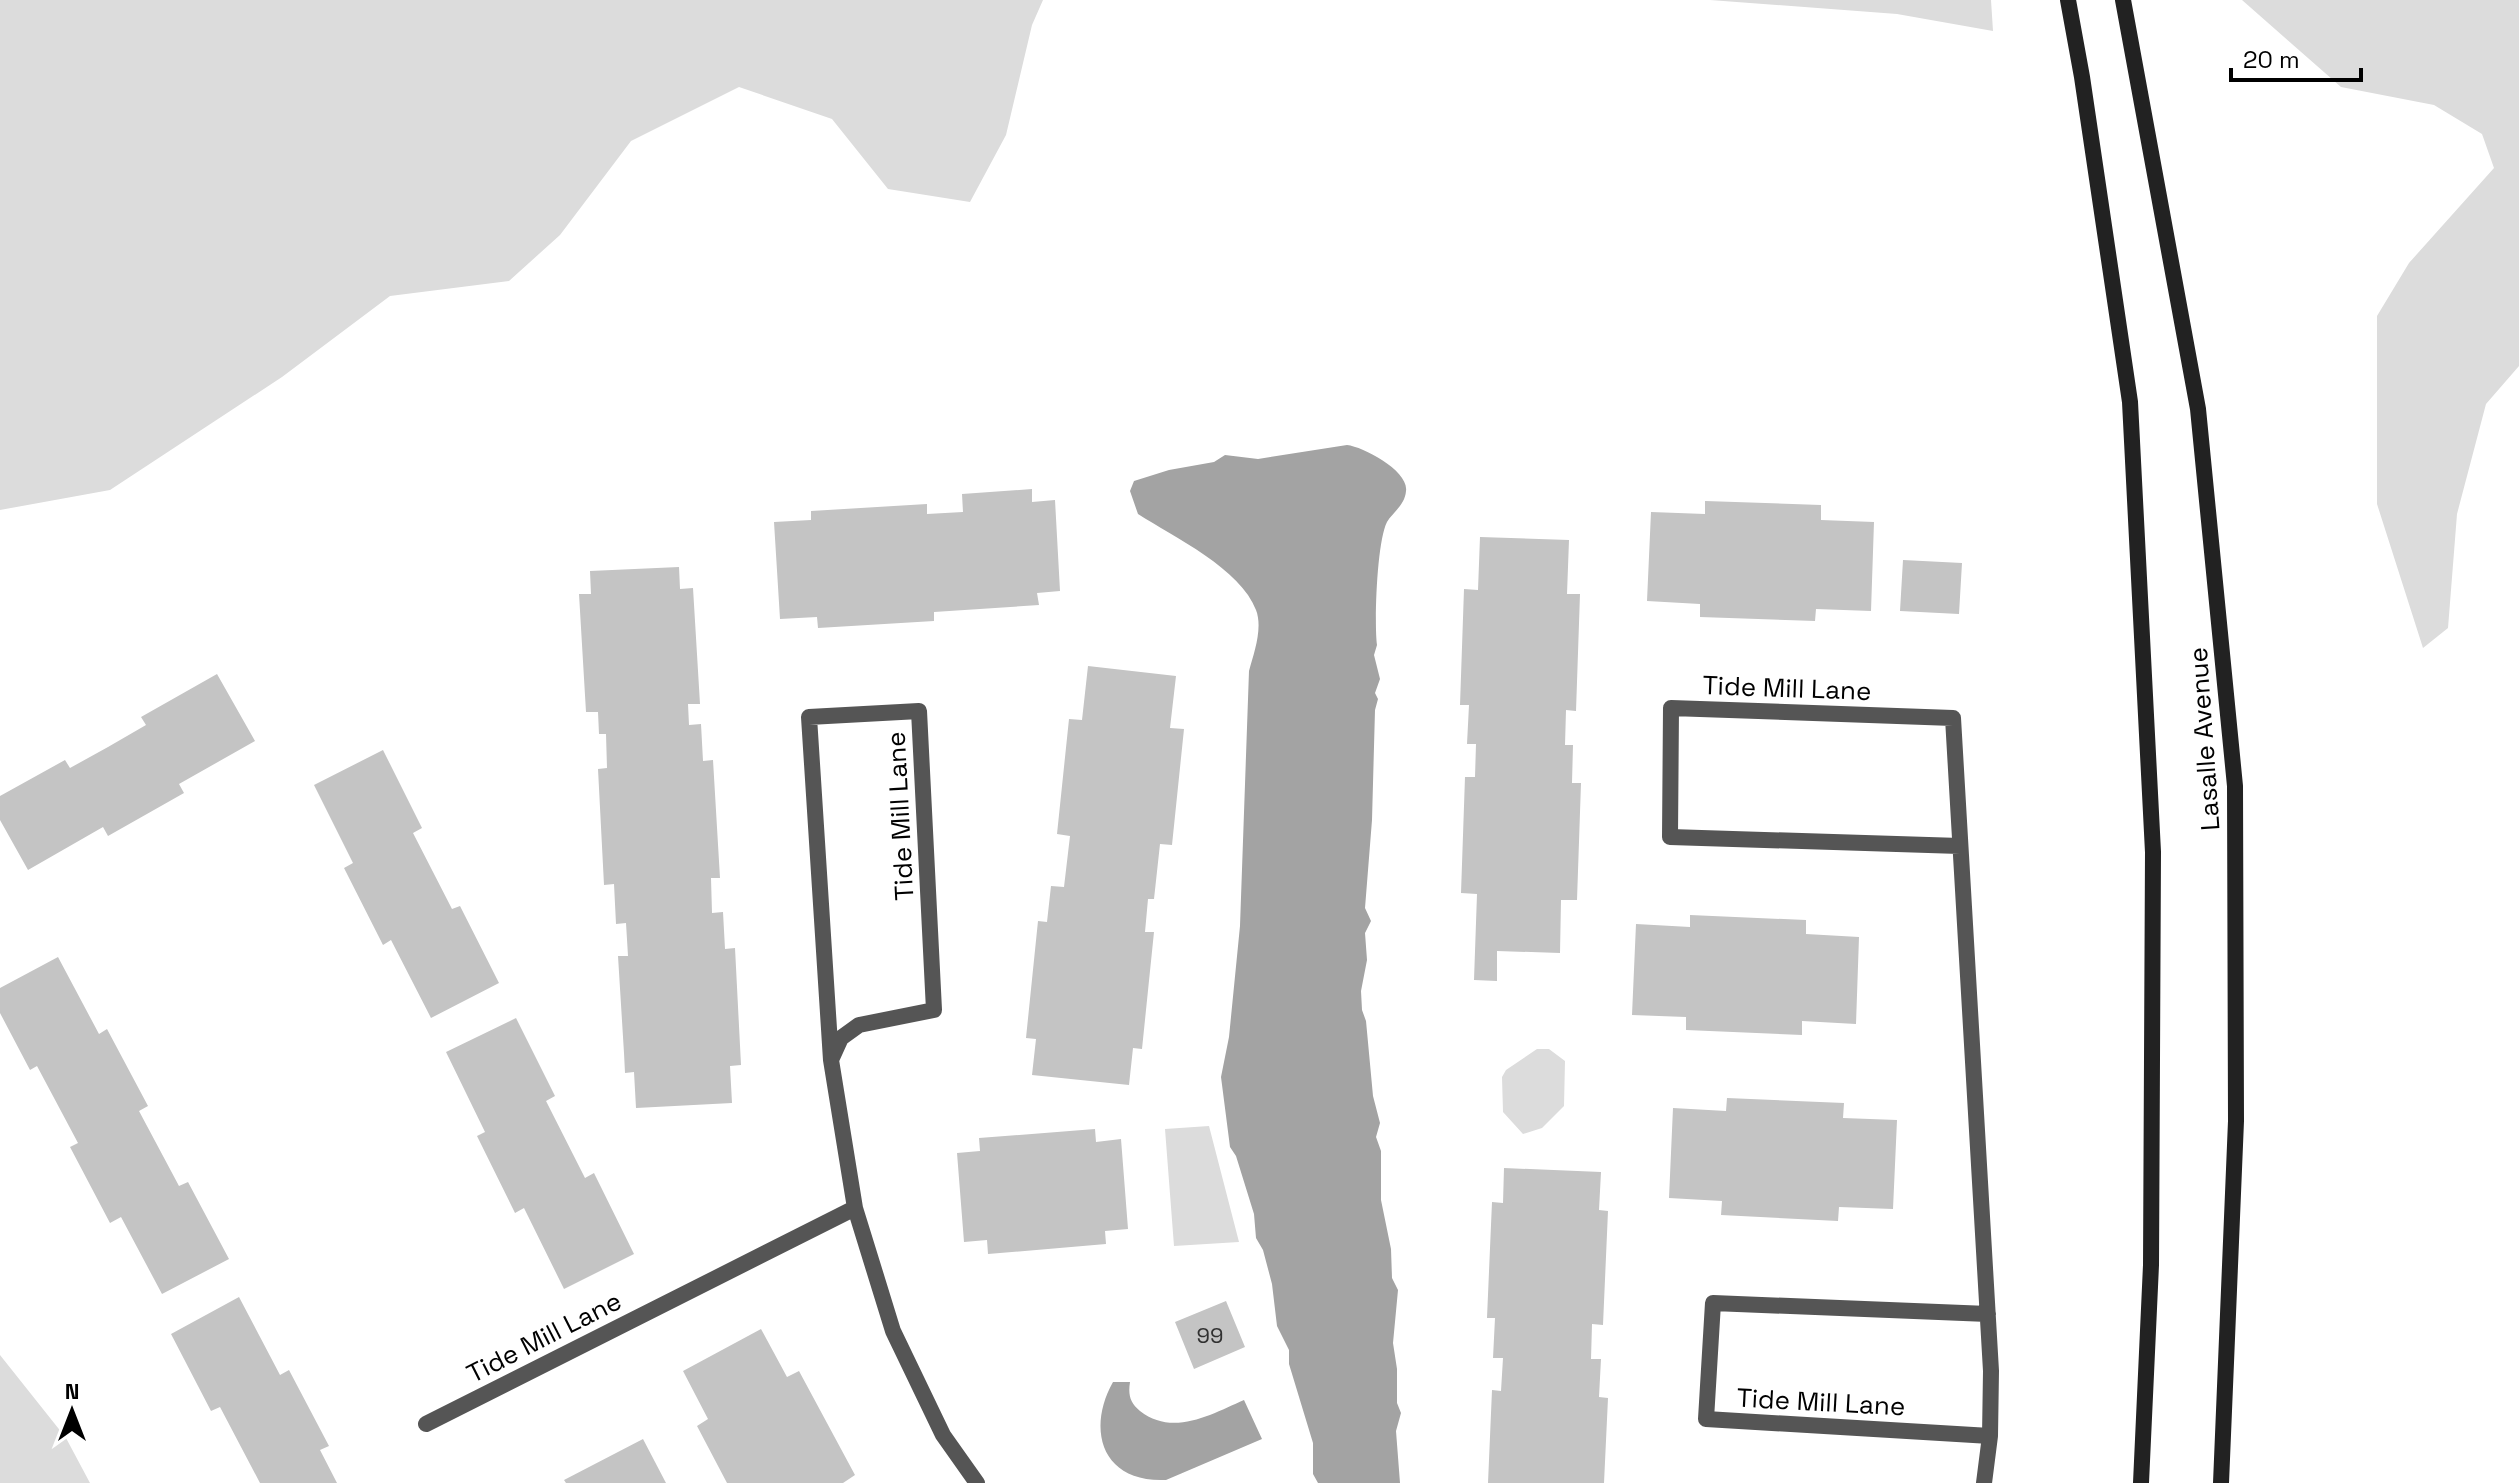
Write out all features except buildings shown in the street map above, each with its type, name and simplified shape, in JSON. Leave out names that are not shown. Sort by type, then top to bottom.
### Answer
[{"type":"main road","points":[[2068,0],[2130,402],[2153,852],[2151,1265],[2141,1483]]},
{"type":"main road","name":"Lasalle Avenue","points":[[2123,0],[2198,409],[2235,786],[2236,1121],[2221,1483]]},
{"type":"lane","name":"Tide Mill Lane","points":[[1960,846],[1670,837],[1671,708],[1953,718],[1991,1371],[1990,1436],[1984,1483]]},
{"type":"lane","name":"Tide Mill Lane","points":[[831,1060],[841,1038],[859,1025],[934,1010],[919,711],[809,717],[831,1060],[855,1208],[893,1331],[943,1435],[977,1483]]},
{"type":"lane","name":"Tide Mill Lane","points":[[426,1424],[855,1208]]},
{"type":"lane","name":"Tide Mill Lane","points":[[1988,1314],[1713,1303],[1706,1419],[1990,1436]]},
{"type":"shaded area","points":[[0,0],[1043,0],[1032,25],[1006,135],[970,202],[888,189],[832,119],[739,87],[631,141],[560,235],[509,281],[390,296],[282,377],[110,490],[0,510]]},
{"type":"shaded area","points":[[1710,0],[1991,0],[1993,31],[1897,14]]},
{"type":"shaded area","points":[[2242,0],[2519,0],[2519,366],[2486,404],[2457,514],[2448,628],[2423,648],[2377,504],[2377,316],[2409,263],[2494,168],[2482,134],[2434,105],[2341,87]]},
{"type":"shaded area","points":[[1347,445],[1374,455],[1393,468],[1405,483],[1406,491],[1401,504],[1387,522],[1379,563],[1377,645],[1374,655],[1380,679],[1375,693],[1378,699],[1365,908],[1371,921],[1365,933],[1367,960],[1361,991],[1373,1096],[1380,1123],[1376,1137],[1381,1151],[1381,1200],[1391,1249],[1392,1278],[1398,1290],[1393,1343],[1397,1403],[1401,1413],[1396,1431],[1400,1483],[1318,1483],[1313,1474],[1313,1443],[1289,1364],[1289,1350],[1277,1326],[1272,1284],[1263,1250],[1256,1238],[1254,1214],[1236,1156],[1230,1147],[1221,1077],[1229,1037],[1240,926],[1249,671],[1258,632],[1258,617],[1248,595],[1222,568],[1138,514],[1130,491],[1134,481],[1169,470],[1214,462],[1225,455],[1258,459]]},
{"type":"shaded area","points":[[1537,1049],[1549,1049],[1565,1061],[1564,1106],[1542,1128],[1523,1134],[1503,1112],[1502,1077],[1506,1070]]},
{"type":"shaded area","points":[[1209,1126],[1239,1242],[1174,1246],[1165,1129]]},
{"type":"shaded area","points":[[0,1355],[66,1438],[90,1483],[0,1483]]},
{"type":"shaded area","points":[[1113,1382],[1130,1382],[1130,1398],[1134,1405],[1153,1419],[1166,1422],[1192,1420],[1244,1400],[1262,1439],[1166,1480],[1144,1479],[1126,1472],[1113,1462],[1105,1449],[1101,1417]]}]
